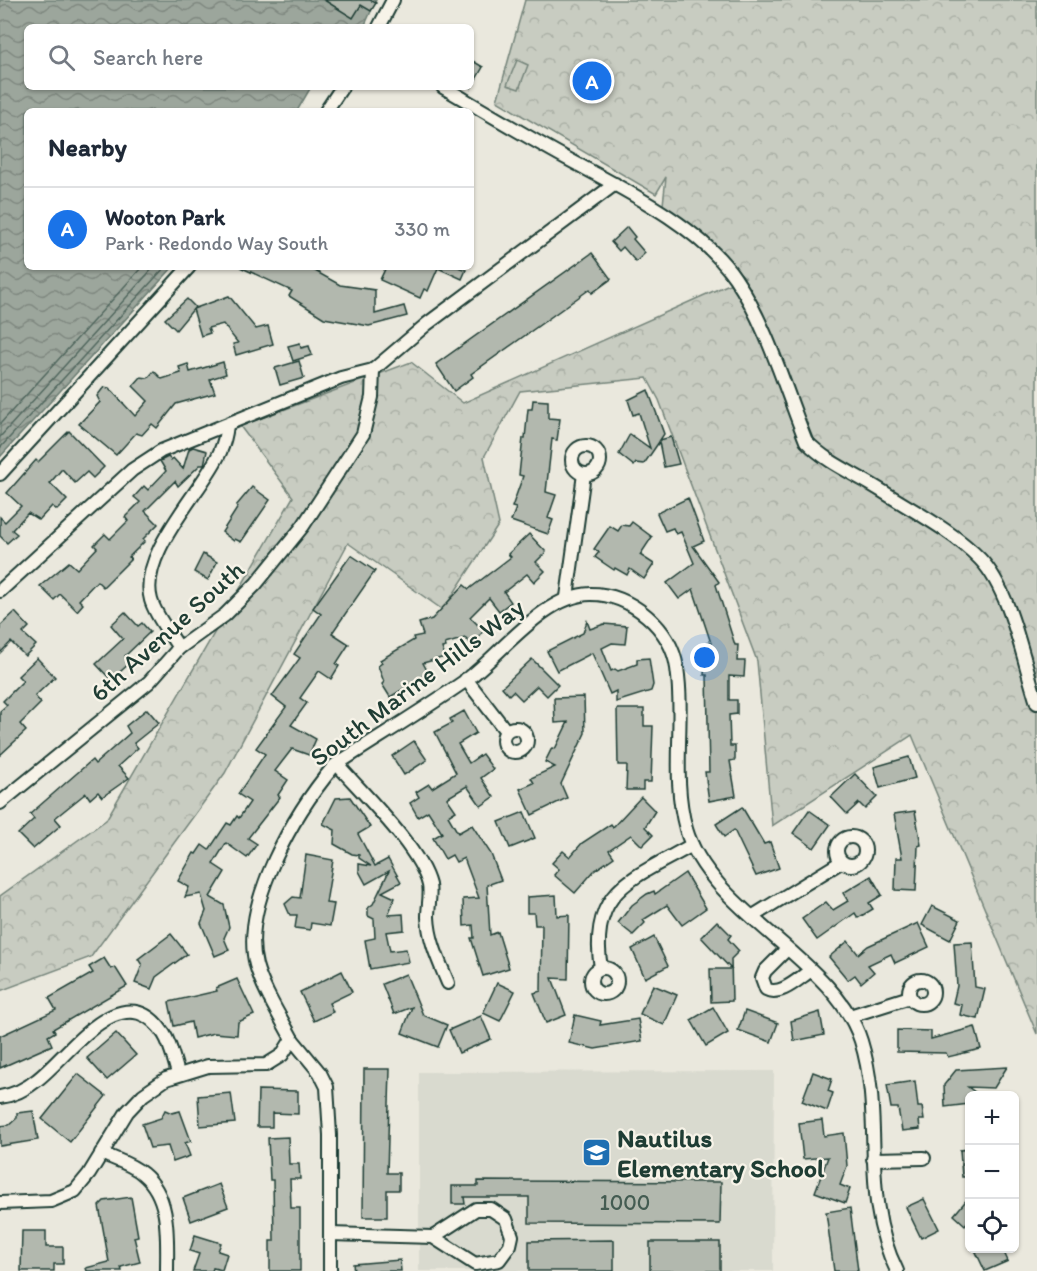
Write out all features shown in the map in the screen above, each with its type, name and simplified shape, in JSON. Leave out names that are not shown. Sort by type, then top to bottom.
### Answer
[{"type":"street","points":[[381,24],[393,0]]},
{"type":"street","points":[[328,108],[340,90]]},
{"type":"street","points":[[448,90],[615,184],[686,231],[715,255],[735,278],[753,311],[806,441],[821,457],[870,483],[945,531],[979,558],[987,568],[1005,604],[1037,703]]},
{"type":"street","points":[[0,591],[132,470],[160,451],[341,378],[373,370],[427,324],[615,184]]},
{"type":"street","points":[[0,474],[186,270]]},
{"type":"street","name":"6th Avenue South","points":[[0,803],[149,682],[179,648],[225,615],[256,584],[303,526],[363,434],[372,397],[373,370]]},
{"type":"street","points":[[179,648],[153,604],[150,579],[158,557],[175,525],[221,451],[227,425]]},
{"type":"street","points":[[584,474],[567,597],[592,594],[612,597],[631,604],[661,631],[671,649],[676,665],[678,685],[680,795],[692,845],[713,876],[810,971],[850,1016],[861,1041],[866,1065],[875,1203],[881,1231],[897,1271]]},
{"type":"street","name":"South Marine Hills Way","points":[[330,1271],[330,1125],[327,1087],[320,1073],[292,1039],[256,965],[254,919],[259,896],[296,819],[320,783],[337,764],[466,679],[534,620],[567,597]]},
{"type":"street","points":[[466,679],[506,731]]},
{"type":"street","points":[[337,764],[409,848],[423,869],[430,891],[428,917],[431,943],[448,982]]},
{"type":"street","points":[[601,968],[598,925],[605,906],[618,889],[692,845]]},
{"type":"street","points":[[753,916],[841,862]]},
{"type":"street","points":[[787,949],[765,971],[762,978],[766,989],[776,992],[784,989],[810,971]]},
{"type":"street","points":[[850,1016],[910,997]]},
{"type":"street","points":[[0,1097],[14,1094],[31,1085],[88,1030],[123,1013],[139,1013],[155,1023],[166,1036],[178,1073]]},
{"type":"street","points":[[0,1203],[36,1204],[63,1198],[83,1183],[135,1103],[151,1089],[178,1073],[208,1066],[266,1065],[282,1055],[292,1039]]},
{"type":"street","points":[[101,1153],[143,1174],[159,1194],[165,1217],[167,1271]]},
{"type":"street","points":[[873,1159],[924,1158]]},
{"type":"street","points":[[330,1234],[433,1237],[475,1264],[499,1260],[510,1245],[512,1236],[510,1227],[499,1213],[491,1209],[476,1209],[433,1237]]},
{"type":"shaded area","name":"Nautilus Elementary School","points":[[774,1071],[773,1271],[419,1271],[419,1072]]},
{"type":"green space","points":[[525,0],[1037,0],[1037,1034],[912,735],[772,826],[757,661],[659,400],[647,378],[520,391],[484,457],[499,524],[443,610],[348,543],[225,773],[91,957],[0,991],[0,896],[106,820],[293,497],[240,426],[411,362],[463,403],[745,277],[662,214],[666,177],[656,194],[497,101]]},
{"type":"green space","points":[[517,60],[528,65],[519,89],[507,85]]},
{"type":"water","points":[[0,0],[376,0],[365,24],[24,24],[24,90],[309,90],[299,108],[24,108],[24,270],[170,270],[0,457]]},
{"type":"building","points":[[324,0],[370,0],[376,3],[371,11],[361,5],[353,18]]},
{"type":"building","points":[[474,62],[483,67],[474,83]]},
{"type":"building","points":[[627,227],[635,237],[633,239],[645,253],[636,262],[623,247],[619,251],[611,242]]},
{"type":"building","points":[[592,253],[611,279],[592,293],[590,289],[471,374],[473,377],[454,391],[436,364]]},
{"type":"building","points":[[246,270],[313,270],[340,285],[375,290],[375,314],[404,306],[407,316],[369,326],[324,318],[289,296],[292,291]]},
{"type":"building","points":[[385,270],[437,270],[428,291],[424,289],[420,298],[380,280]]},
{"type":"building","points":[[442,270],[466,270],[462,279]]},
{"type":"building","points":[[229,296],[256,329],[268,326],[273,344],[236,355],[233,344],[238,343],[223,324],[208,328],[210,333],[201,336],[193,309]]},
{"type":"building","points":[[187,299],[195,307],[176,330],[165,319]]},
{"type":"building","points":[[300,343],[301,348],[309,346],[312,355],[293,361],[288,346]]},
{"type":"building","points":[[299,361],[304,378],[280,385],[275,368]]},
{"type":"building","points":[[223,362],[226,374],[210,379],[215,393],[176,404],[157,428],[152,424],[142,435],[136,433],[116,455],[79,424],[100,402],[97,396],[104,387],[109,388],[135,416],[148,401],[133,386],[141,377],[148,378],[154,371],[162,379],[181,373],[179,367],[188,364],[190,372]]},
{"type":"building","points":[[648,390],[664,434],[660,440],[671,437],[679,464],[664,467],[659,442],[644,464],[636,463],[634,466],[619,454],[630,434],[650,448],[639,413],[633,415],[628,400]]},
{"type":"building","points":[[533,400],[548,401],[548,418],[560,419],[557,440],[552,439],[546,492],[556,495],[548,518],[553,520],[548,534],[511,521],[516,508],[512,507],[523,476],[519,475],[523,438],[525,438],[528,409],[532,409]]},
{"type":"building","points":[[69,431],[104,467],[93,478],[87,472],[75,483],[62,469],[50,483],[67,500],[57,510],[52,506],[39,520],[28,513],[12,530],[17,534],[7,543],[0,536],[0,517],[5,522],[21,506],[7,493],[36,460],[38,462]]},
{"type":"building","points":[[193,447],[207,451],[204,465],[200,465],[178,486],[175,481],[145,511],[158,524],[129,557],[131,559],[103,587],[97,581],[79,600],[83,604],[77,611],[60,594],[54,600],[40,586],[69,562],[77,569],[97,548],[94,545],[105,534],[110,539],[128,521],[125,517],[140,502],[134,497],[144,486],[148,490],[166,471],[160,461],[168,457],[171,460],[173,458],[183,469],[189,449]]},
{"type":"building","points":[[252,487],[270,500],[241,542],[235,539],[234,541],[222,532],[238,507],[236,506]]},
{"type":"building","points":[[688,498],[704,541],[693,546],[719,582],[716,585],[735,645],[738,645],[737,661],[745,661],[744,677],[729,676],[729,700],[737,700],[737,714],[729,715],[730,746],[735,746],[735,760],[730,761],[736,796],[709,801],[705,772],[709,772],[707,675],[704,675],[706,643],[711,643],[693,589],[679,599],[667,583],[694,563],[681,532],[676,534],[673,528],[665,531],[657,513]]},
{"type":"building","points":[[632,522],[652,537],[640,555],[654,564],[644,579],[630,569],[627,575],[615,568],[614,570],[595,557],[599,552],[594,549],[610,526],[618,531],[622,525],[629,526]]},
{"type":"building","points":[[529,534],[546,552],[536,562],[545,571],[534,582],[527,574],[504,592],[511,602],[499,611],[489,598],[470,617],[484,631],[471,644],[465,638],[445,644],[446,647],[442,648],[445,657],[423,663],[429,674],[390,697],[382,684],[384,682],[378,666],[382,663],[380,660],[414,640],[413,637],[423,635],[419,623],[432,619],[464,585],[469,589],[511,557],[508,554]]},
{"type":"building","points":[[203,554],[217,562],[208,580],[194,572]]},
{"type":"building","points":[[351,555],[375,571],[332,633],[349,644],[336,664],[339,666],[331,679],[319,671],[300,698],[307,703],[291,725],[316,739],[309,755],[292,749],[275,771],[288,780],[278,795],[280,797],[248,838],[257,844],[247,858],[226,843],[213,864],[225,872],[210,897],[224,905],[229,927],[224,938],[229,950],[215,956],[201,923],[206,911],[201,894],[185,897],[189,887],[178,881],[194,853],[196,854],[202,845],[209,850],[227,823],[231,825],[237,816],[239,818],[250,802],[238,794],[265,754],[256,748],[286,707],[272,696],[300,658],[294,654],[321,614],[313,608]]},
{"type":"building","points":[[15,612],[29,627],[23,633],[36,645],[25,656],[11,642],[0,653],[0,626]]},
{"type":"building","points":[[125,612],[138,626],[142,623],[150,632],[125,656],[131,662],[111,680],[96,664],[123,639],[111,625]]},
{"type":"building","points":[[587,621],[590,629],[604,624],[627,626],[625,644],[612,643],[602,648],[611,671],[615,669],[618,671],[637,664],[637,659],[649,658],[653,685],[651,691],[616,702],[616,691],[610,694],[592,653],[557,671],[547,651],[583,633]]},
{"type":"building","points":[[37,658],[55,677],[35,696],[41,703],[20,724],[26,731],[0,755],[0,711],[7,705],[3,701],[23,681],[18,676]]},
{"type":"building","points":[[532,659],[558,685],[547,696],[537,686],[522,700],[513,691],[509,695],[502,687]]},
{"type":"building","points":[[584,697],[585,733],[561,784],[567,798],[532,815],[520,789],[534,783],[531,778],[555,767],[545,762],[552,748],[555,749],[568,722],[555,723],[554,698]]},
{"type":"building","points":[[147,709],[159,723],[134,743],[138,748],[118,766],[129,778],[102,797],[98,792],[90,799],[86,793],[55,818],[61,825],[33,849],[18,834],[34,819],[30,814],[92,760],[95,764],[130,733],[126,726]]},
{"type":"building","points":[[617,709],[644,709],[644,726],[653,726],[651,782],[643,782],[643,790],[626,790],[627,765],[618,765]]},
{"type":"building","points":[[464,711],[476,733],[458,744],[469,763],[482,754],[493,769],[481,778],[494,797],[481,806],[467,786],[447,798],[456,811],[448,816],[458,833],[472,825],[491,854],[501,880],[487,885],[490,935],[498,932],[509,968],[483,976],[471,938],[474,938],[473,925],[464,926],[463,899],[479,898],[464,858],[456,862],[452,855],[445,859],[433,838],[442,833],[428,811],[418,817],[410,803],[419,797],[416,792],[429,784],[432,788],[456,773],[435,732],[452,723],[450,719]]},
{"type":"building","points":[[414,741],[427,760],[404,775],[392,756]]},
{"type":"building","points":[[909,757],[915,778],[880,788],[874,767]]},
{"type":"building","points":[[855,774],[877,797],[865,809],[859,803],[847,814],[831,797]]},
{"type":"building","points":[[350,797],[370,827],[358,834],[375,866],[388,859],[401,882],[382,892],[395,898],[388,915],[403,914],[404,930],[386,932],[390,951],[406,949],[409,962],[370,969],[365,940],[375,938],[374,919],[368,916],[368,908],[373,904],[389,871],[366,884],[359,871],[359,864],[371,866],[359,858],[359,855],[352,854],[334,844],[335,830],[323,824],[336,798]]},
{"type":"building","points":[[641,797],[655,811],[645,827],[653,835],[642,846],[631,835],[609,850],[614,857],[594,871],[575,893],[554,875],[559,869],[552,863],[563,851],[570,857],[582,843],[611,824],[613,827]]},
{"type":"building","points":[[742,807],[764,844],[770,842],[779,868],[756,876],[734,830],[724,837],[716,824]]},
{"type":"building","points":[[809,810],[830,825],[814,848],[793,833]]},
{"type":"building","points":[[915,811],[921,845],[918,846],[916,891],[895,890],[896,858],[902,858],[894,814]]},
{"type":"building","points":[[524,812],[535,838],[510,848],[499,822]]},
{"type":"building","points":[[306,855],[333,860],[326,903],[334,904],[330,926],[311,923],[310,930],[295,928],[297,915],[290,915],[285,904],[293,897],[300,898]]},
{"type":"building","points":[[685,873],[706,908],[682,925],[667,905],[643,920],[645,923],[633,935],[618,923],[632,905],[647,894],[654,891],[655,894]]},
{"type":"building","points":[[871,876],[882,895],[869,903],[873,909],[858,918],[855,913],[817,940],[802,919],[826,902],[833,910],[848,901],[843,893]]},
{"type":"building","points":[[556,895],[557,916],[569,915],[568,979],[552,978],[566,1015],[546,1023],[534,993],[541,991],[542,925],[535,925],[534,913],[527,913],[527,897]]},
{"type":"building","points":[[932,906],[960,920],[950,940],[922,925]]},
{"type":"building","points":[[717,921],[731,935],[728,939],[739,951],[731,959],[732,1001],[711,1002],[710,969],[731,969],[701,937]]},
{"type":"building","points":[[918,923],[929,947],[895,963],[891,954],[868,965],[874,972],[861,983],[855,975],[848,980],[829,957],[848,941],[858,954],[868,946]]},
{"type":"building","points":[[171,934],[187,954],[156,977],[151,989],[135,983],[142,965],[138,959]]},
{"type":"building","points":[[654,937],[668,966],[645,978],[632,949]]},
{"type":"building","points":[[972,942],[975,987],[985,989],[978,1019],[960,1015],[962,1005],[953,1003],[957,986],[954,943]]},
{"type":"building","points":[[104,958],[111,969],[115,967],[127,986],[53,1029],[55,1032],[48,1036],[52,1045],[0,1068],[0,1036],[56,1010],[49,998],[93,973],[89,967]]},
{"type":"building","points":[[342,971],[352,992],[329,1003],[333,1012],[314,1021],[300,992]]},
{"type":"building","points":[[406,974],[423,1015],[447,1025],[438,1047],[402,1033],[412,1007],[394,1014],[382,984]]},
{"type":"building","points":[[237,979],[254,1015],[238,1022],[237,1035],[214,1033],[194,1038],[191,1022],[174,1026],[169,1002],[217,991],[216,988]]},
{"type":"building","points":[[497,983],[515,991],[500,1021],[483,1013]]},
{"type":"building","points":[[653,985],[677,995],[664,1025],[640,1014]]},
{"type":"building","points":[[713,1007],[728,1033],[706,1046],[691,1020]]},
{"type":"building","points":[[745,1011],[778,1023],[771,1042],[738,1030]]},
{"type":"building","points":[[820,1012],[824,1035],[794,1041],[791,1021]]},
{"type":"building","points":[[575,1015],[601,1021],[600,1025],[638,1019],[642,1041],[595,1049],[569,1043]]},
{"type":"building","points":[[481,1016],[491,1039],[459,1053],[449,1030]]},
{"type":"building","points":[[975,1027],[981,1049],[948,1057],[946,1053],[897,1052],[897,1030],[931,1031],[931,1039]]},
{"type":"building","points":[[116,1033],[136,1055],[107,1080],[87,1058]]},
{"type":"building","points":[[1007,1067],[994,1088],[968,1087],[974,1091],[965,1091],[965,1104],[945,1107],[944,1085],[956,1070]]},
{"type":"building","points":[[364,1069],[390,1069],[387,1173],[399,1173],[399,1190],[387,1190],[387,1217],[363,1217]]},
{"type":"building","points":[[813,1072],[832,1079],[828,1091],[833,1093],[827,1111],[802,1101]]},
{"type":"building","points":[[78,1074],[106,1096],[70,1142],[42,1119]]},
{"type":"building","points":[[915,1081],[918,1107],[922,1107],[924,1120],[919,1120],[920,1129],[902,1131],[898,1108],[891,1108],[887,1085]]},
{"type":"building","points":[[258,1090],[298,1091],[298,1114],[272,1113],[272,1127],[257,1127]]},
{"type":"building","points":[[231,1093],[235,1123],[200,1126],[198,1096]]},
{"type":"building","points":[[165,1110],[172,1113],[180,1111],[191,1141],[185,1143],[190,1156],[173,1162],[168,1146],[150,1148],[142,1124],[161,1118]]},
{"type":"building","points":[[33,1111],[38,1140],[0,1146],[0,1126],[9,1125],[17,1118],[17,1113]]},
{"type":"building","points":[[822,1120],[824,1136],[844,1133],[847,1166],[840,1185],[850,1189],[845,1203],[815,1192],[828,1157],[803,1159],[799,1123]]},
{"type":"building","points":[[288,1137],[289,1164],[299,1164],[300,1179],[290,1179],[291,1208],[300,1208],[300,1271],[270,1271],[270,1241],[274,1241],[273,1180],[270,1180],[268,1138]]},
{"type":"building","points":[[965,1149],[965,1177],[962,1177],[960,1150]]},
{"type":"building","points":[[478,1181],[721,1182],[720,1224],[529,1223],[529,1197],[464,1197],[465,1204],[452,1204],[452,1186],[478,1186]]},
{"type":"building","points":[[219,1184],[228,1207],[191,1221],[183,1198]]},
{"type":"building","points":[[131,1197],[138,1236],[134,1237],[140,1262],[121,1267],[122,1271],[87,1271],[86,1268],[109,1262],[99,1206],[104,1201]]},
{"type":"building","points":[[924,1199],[939,1229],[921,1238],[906,1207]]},
{"type":"building","points":[[965,1202],[965,1225],[954,1215]]},
{"type":"building","points":[[850,1208],[858,1271],[834,1271],[826,1212]]},
{"type":"building","points":[[22,1231],[46,1231],[46,1247],[63,1247],[63,1264],[54,1264],[54,1271],[21,1271]]},
{"type":"building","points":[[195,1235],[221,1243],[218,1251],[227,1254],[222,1270],[213,1268],[212,1271],[193,1271],[199,1254],[190,1251]]},
{"type":"building","points":[[614,1240],[614,1271],[529,1271],[529,1241]]},
{"type":"building","points":[[650,1242],[720,1242],[720,1271],[650,1271]]},
{"type":"building","points":[[976,1253],[1004,1253],[1008,1261],[985,1271]]},
{"type":"building","points":[[400,1260],[401,1271],[354,1271],[353,1264]]},
{"type":"place","name":"Wooton Park","points":[[592,81]]},
{"type":"place","name":"Nautilus Elementary School","points":[[596,1153]]}]
